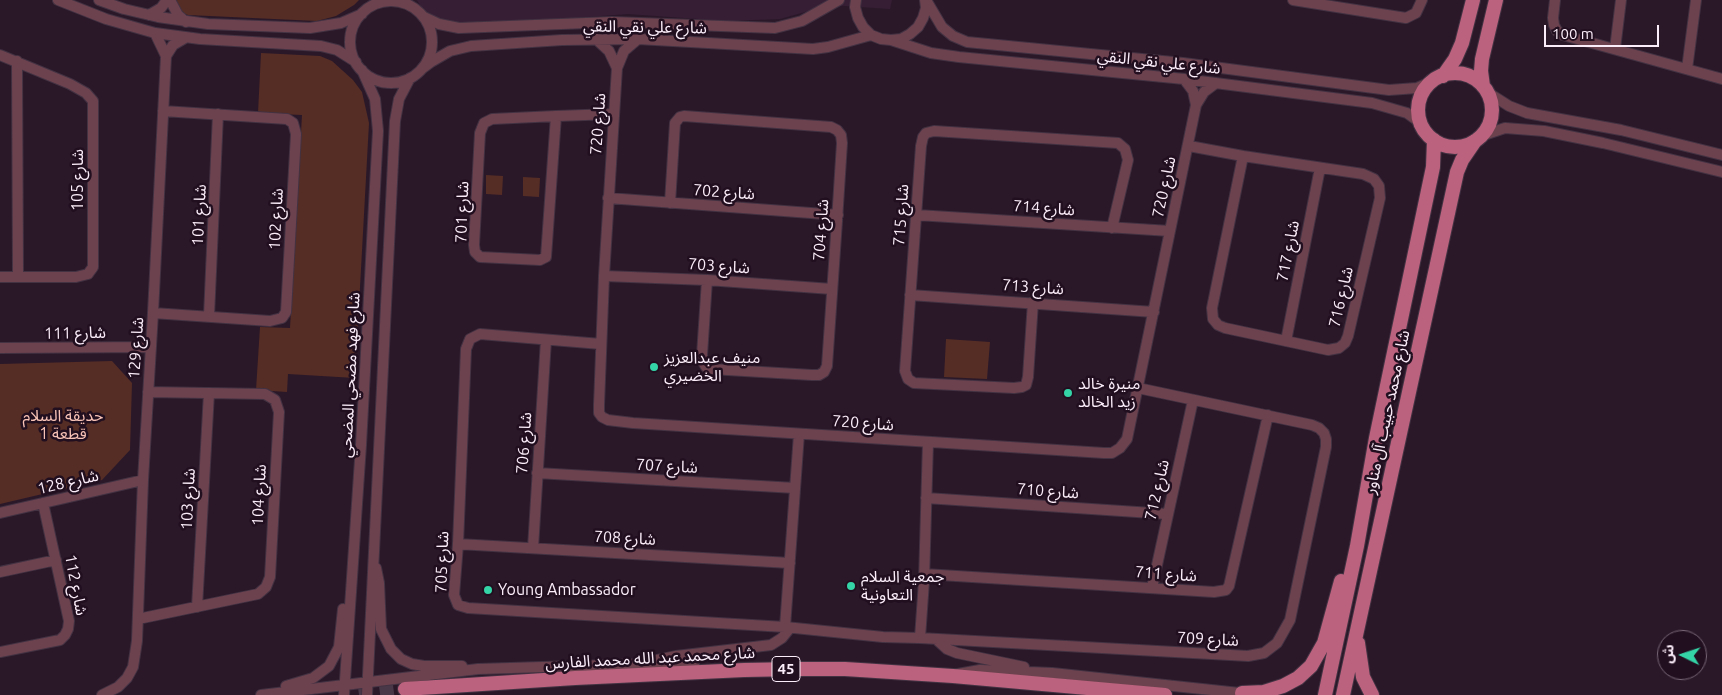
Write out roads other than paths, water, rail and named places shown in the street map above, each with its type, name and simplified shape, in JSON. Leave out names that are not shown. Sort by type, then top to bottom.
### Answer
[{"type":"main road","points":[[1472,0],[1462,43],[1455,59],[1424,92],[1419,103],[1419,114],[1426,132],[1434,140],[1444,145],[1456,147],[1467,145],[1478,138],[1489,125],[1491,118],[1491,104],[1481,71],[1482,59],[1496,0]]},
{"type":"main road","points":[[1439,78],[1455,73],[1466,75],[1474,78],[1485,89]]},
{"type":"main road","name":"شارع محمد حبيب آل مناور","points":[[1343,695],[1457,172],[1464,157],[1478,138]]},
{"type":"main road","name":"شارع محمد حبيب آل مناور","points":[[1325,695],[1357,546],[1376,438],[1433,167],[1434,140]]},
{"type":"main road","points":[[1242,693],[1264,692],[1283,686],[1298,678],[1311,666],[1324,643],[1341,581],[1357,546]]},
{"type":"main road","points":[[1356,633],[1363,677],[1372,695]]},
{"type":"main road","name":"شارع محمد عبد الله محمد الفارس","points":[[405,689],[744,670],[845,670],[953,676],[1166,695]]},
{"type":"street","points":[[58,0],[106,19],[185,38],[329,48],[344,54],[370,76],[384,82],[400,82],[410,78],[423,68],[431,52],[431,34],[412,0]]},
{"type":"street","points":[[100,0],[149,15],[186,22],[282,27],[310,28],[330,26],[368,7],[388,1],[408,5],[420,14]]},
{"type":"street","points":[[149,15],[161,8],[169,0],[186,22]]},
{"type":"street","name":"شارع علي نقي النقي","points":[[420,14],[439,24],[453,28],[612,22],[775,28],[802,21],[838,0]]},
{"type":"street","points":[[856,0],[855,7],[858,18],[871,35]]},
{"type":"street","points":[[891,40],[906,36],[918,27],[926,8],[926,0]]},
{"type":"street","name":"شارع علي نقي النقي","points":[[926,0],[942,27],[953,36],[967,42],[1183,63],[1389,90],[1417,88],[1439,78]]},
{"type":"street","points":[[1293,0],[1356,5],[1406,18],[1416,13],[1422,0]]},
{"type":"street","points":[[1555,0],[1553,22],[1560,34],[1722,80]]},
{"type":"street","points":[[1614,49],[1620,0]]},
{"type":"street","points":[[1687,69],[1696,0]]},
{"type":"street","points":[[359,66],[352,52],[352,32],[356,22],[368,7]]},
{"type":"street","points":[[504,44],[500,35],[505,26]]},
{"type":"street","points":[[280,44],[284,36],[282,27]]},
{"type":"street","name":"شارع 129","points":[[102,695],[113,694],[124,689],[136,677],[140,661],[137,642],[142,480],[153,313],[166,56],[155,32]]},
{"type":"street","name":"شارع علي نقي النقي","points":[[423,68],[440,56],[471,46],[596,39],[638,39],[814,49],[871,35],[931,53],[959,57],[1184,79],[1382,106],[1407,113],[1422,124]]},
{"type":"street","points":[[166,56],[173,45],[185,38]]},
{"type":"street","points":[[596,39],[609,51],[617,68]]},
{"type":"street","name":"شارع 720","points":[[638,39],[624,51],[617,68],[608,198],[599,405],[602,418],[633,423],[1104,453],[1120,448],[1127,439],[1196,105]]},
{"type":"street","name":"شارع 105","points":[[0,55],[86,93],[93,101],[93,267],[88,274],[76,277],[0,277]]},
{"type":"street","points":[[17,61],[18,276]]},
{"type":"street","name":"شارع فهد مضحي المضحي","points":[[344,695],[356,524],[378,120],[376,104],[371,89],[359,66]]},
{"type":"street","name":"شارع فهد مضحي المضحي","points":[[367,695],[393,154],[397,106],[402,91],[410,78]]},
{"type":"street","points":[[1184,79],[1193,91],[1196,105]]},
{"type":"street","points":[[1196,105],[1204,92],[1216,83]]},
{"type":"street","points":[[1485,89],[1509,106],[1527,113],[1620,130],[1722,156]]},
{"type":"street","name":"شارع 102","points":[[153,313],[270,321],[282,318],[286,312],[296,134],[293,123],[287,119],[163,111]]},
{"type":"street","name":"شارع 101","points":[[209,316],[218,114]]},
{"type":"street","name":"شارع 701","points":[[556,116],[546,257],[540,260],[480,257],[475,252],[474,245],[480,133],[486,121],[492,119],[556,116],[614,114]]},
{"type":"street","name":"شارع 704","points":[[670,203],[675,123],[677,119],[684,116],[831,127],[841,135],[838,215],[827,366],[824,372],[819,375],[812,375],[710,369],[706,367],[702,355],[707,280]]},
{"type":"street","points":[[1478,138],[1505,128],[1544,131],[1603,143],[1722,172]]},
{"type":"street","name":"شارع 715","points":[[1033,302],[1026,385],[1014,388],[914,383],[908,378],[905,371],[910,294],[921,146],[926,133],[934,131],[963,132],[1118,143],[1125,149],[1128,160],[1112,228]]},
{"type":"street","name":"شارع 716","points":[[1189,146],[1363,174],[1371,177],[1379,186],[1380,198],[1348,336],[1345,343],[1339,348],[1328,350],[1222,326],[1215,322],[1212,308],[1244,156]]},
{"type":"street","points":[[377,151],[385,148],[393,154]]},
{"type":"street","name":"شارع 717","points":[[1286,340],[1320,168]]},
{"type":"street","name":"شارع 702","points":[[608,198],[838,215]]},
{"type":"street","name":"شارع 714","points":[[916,215],[1170,231]]},
{"type":"street","name":"شارع 703","points":[[604,276],[707,280],[832,289]]},
{"type":"street","name":"شارع 713","points":[[910,294],[1154,312]]},
{"type":"street","name":"شارع 705","points":[[601,344],[480,334],[470,339],[466,349],[458,544],[454,595],[458,605],[463,607],[920,638]]},
{"type":"street","name":"شارع 706","points":[[533,548],[546,340]]},
{"type":"street","name":"شارع 111","points":[[0,348],[151,347]]},
{"type":"street","name":"شارع 709","points":[[920,638],[1248,656],[1264,653],[1277,643],[1290,620],[1326,440],[1324,433],[1319,428],[1268,415],[1138,388]]},
{"type":"street","name":"شارع 104","points":[[138,619],[258,594],[266,587],[270,577],[278,412],[278,404],[272,397],[265,394],[148,392]]},
{"type":"street","name":"شارع 103","points":[[197,607],[209,393]]},
{"type":"street","name":"شارع 712","points":[[1152,588],[1193,400]]},
{"type":"street","name":"شارع 711","points":[[924,574],[1220,592],[1226,590],[1229,586],[1268,415]]},
{"type":"street","points":[[641,664],[676,656],[771,645],[782,638],[788,628],[790,563],[799,434]]},
{"type":"street","points":[[920,638],[928,442]]},
{"type":"street","name":"شارع 707","points":[[537,473],[795,488]]},
{"type":"street","name":"شارع 128","points":[[0,513],[142,480]]},
{"type":"street","name":"شارع 710","points":[[926,498],[1167,514]]},
{"type":"street","name":"شارع 112","points":[[0,652],[60,640],[66,635],[69,621],[43,503]]},
{"type":"street","points":[[259,695],[313,678],[324,671],[333,660],[340,640],[346,577],[356,524]]},
{"type":"street","name":"شارع 708","points":[[458,544],[790,563]]},
{"type":"street","points":[[373,559],[379,583],[381,629],[387,643],[397,656],[406,662],[418,666],[456,665],[478,669]]},
{"type":"street","points":[[0,572],[56,560]]},
{"type":"street","points":[[771,645],[772,627]]},
{"type":"street","points":[[936,639],[947,649],[957,653],[1052,673]]},
{"type":"street","points":[[259,695],[478,669],[641,664],[744,670]]},
{"type":"street","points":[[953,676],[980,670],[1052,673],[1258,695]]},
{"type":"tunnel","points":[[359,695],[405,689]]},
{"type":"place","name":"منيف عبدالعزيز الخضيري","points":[[654,367]]},
{"type":"place","name":"منيرة خالد زيد الخالد","points":[[1068,393]]},
{"type":"place","name":"جمعية السلام التعاونية","points":[[851,586]]},
{"type":"place","name":"Young Ambassador","points":[[488,590]]},
{"type":"park label","name":"حديقة السلام قطعة 1","points":[[63,425]]}]
